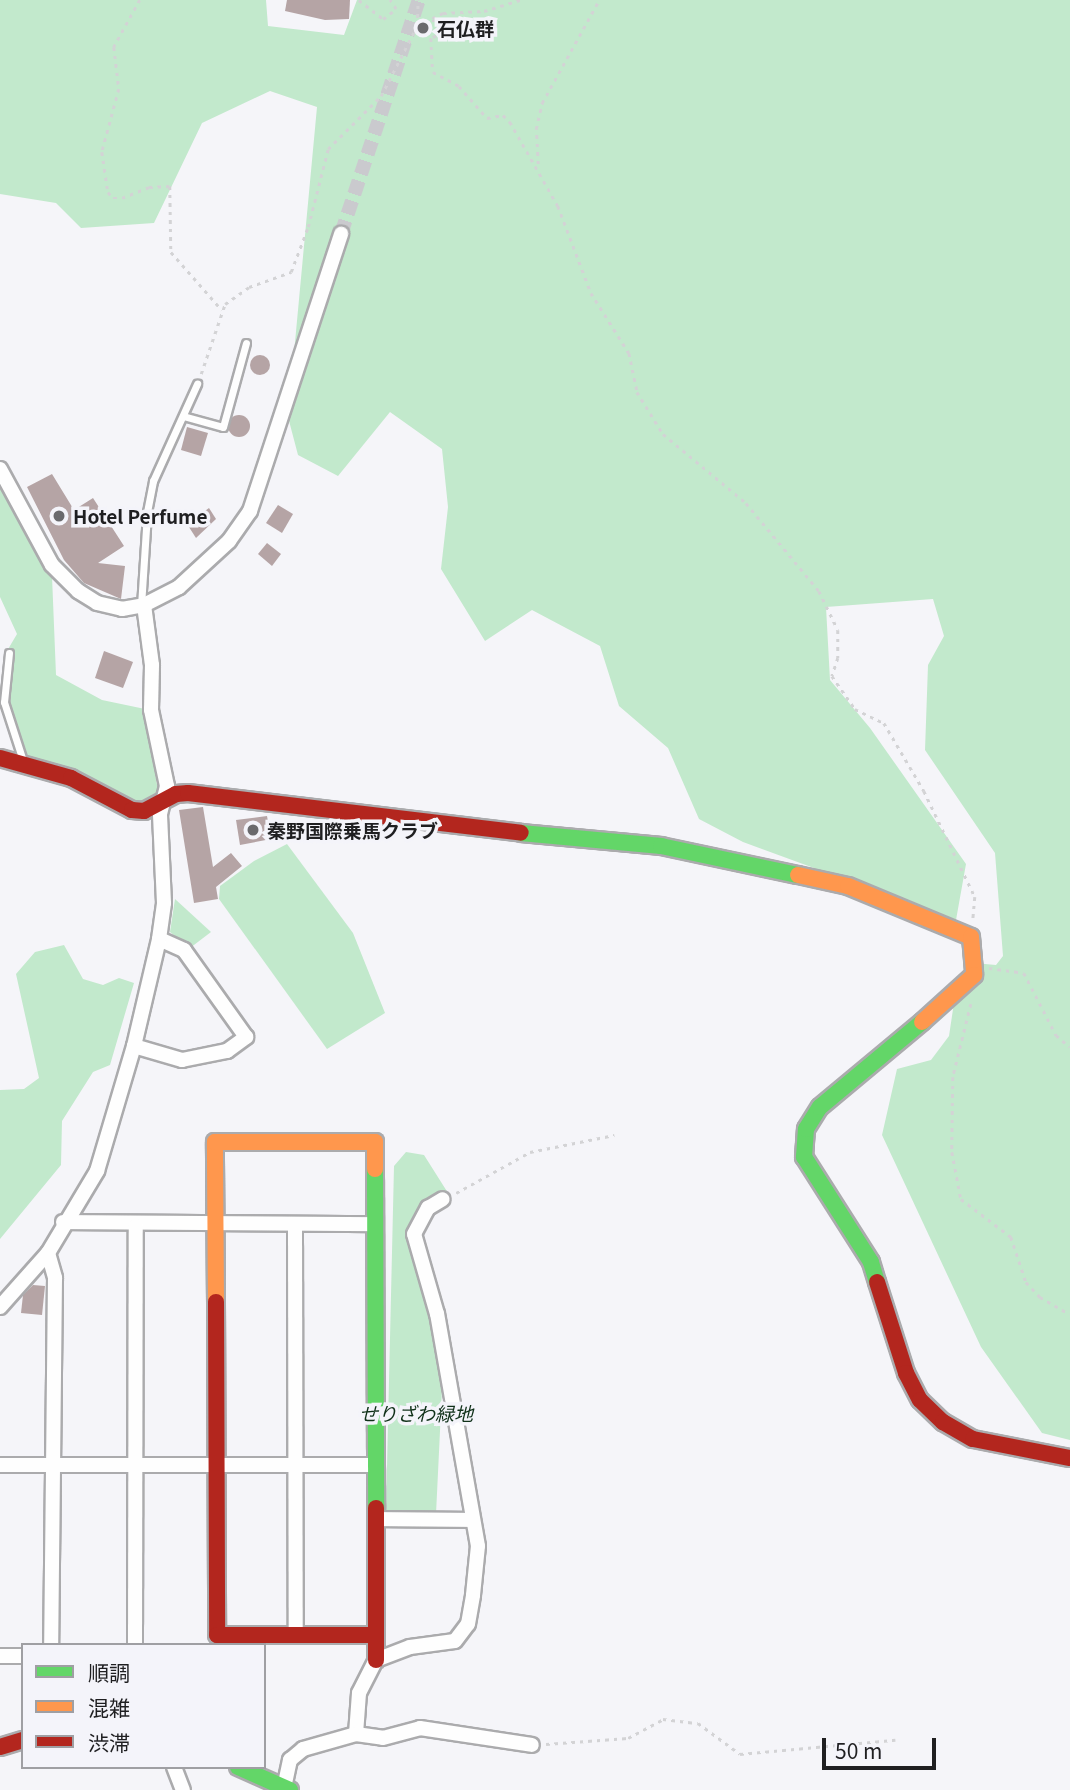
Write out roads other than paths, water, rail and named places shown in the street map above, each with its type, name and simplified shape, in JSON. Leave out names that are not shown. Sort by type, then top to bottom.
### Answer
[{"type":"street","points":[[0,469],[52,565],[64,578],[110,608],[143,606],[197,574],[229,541],[250,511],[341,234]]},
{"type":"street","points":[[0,1307],[48,1253],[63,1222],[97,1171],[134,1046],[159,939],[164,903],[163,801],[167,786],[151,710],[143,606]]},
{"type":"street","points":[[0,758],[88,785],[123,808],[144,811],[188,793],[426,824],[660,846],[848,886],[971,937],[974,971],[820,1107],[806,1129],[804,1157],[871,1262],[906,1373],[920,1400],[943,1422],[973,1439],[1070,1458]]},
{"type":"street","points":[[134,1046],[182,1060],[227,1051],[246,1037],[184,950],[159,939]]},
{"type":"street","points":[[356,1734],[359,1693],[376,1660],[377,1520],[375,1142],[215,1142],[217,1635],[376,1635]]},
{"type":"street","points":[[376,1660],[410,1647],[455,1641],[468,1624],[478,1564],[437,1314],[414,1234],[428,1208],[443,1199]]},
{"type":"street","points":[[63,1222],[136,1226],[376,1224]]},
{"type":"street","points":[[295,1225],[296,1634]]},
{"type":"street","points":[[135,1643],[136,1226]]},
{"type":"street","points":[[48,1253],[54,1278],[55,1465],[51,1643]]},
{"type":"street","points":[[0,1465],[376,1465]]},
{"type":"street","points":[[377,1520],[472,1520]]},
{"type":"street","points":[[0,1656],[21,1656]]},
{"type":"street","points":[[242,1769],[287,1789],[290,1760],[303,1749],[356,1734],[383,1738],[420,1728],[532,1745]]},
{"type":"street","points":[[0,1746],[21,1741]]},
{"type":"street","points":[[175,1769],[183,1790]]},
{"type":"lane","points":[[183,416],[223,427],[246,343]]},
{"type":"lane","points":[[143,606],[147,512],[153,481],[197,384]]},
{"type":"lane","points":[[9,653],[4,702],[24,765]]},
{"type":"tunnel","points":[[341,234],[419,0]]},
{"type":"place","name":"石仏群","points":[[423,28]]},
{"type":"place","name":"Hotel Perfume","points":[[59,516]]},
{"type":"place","name":"秦野国際乗馬クラブ","points":[[253,830]]},
{"type":"park label","name":"せりざわ緑地","points":[[416,1413]]}]
